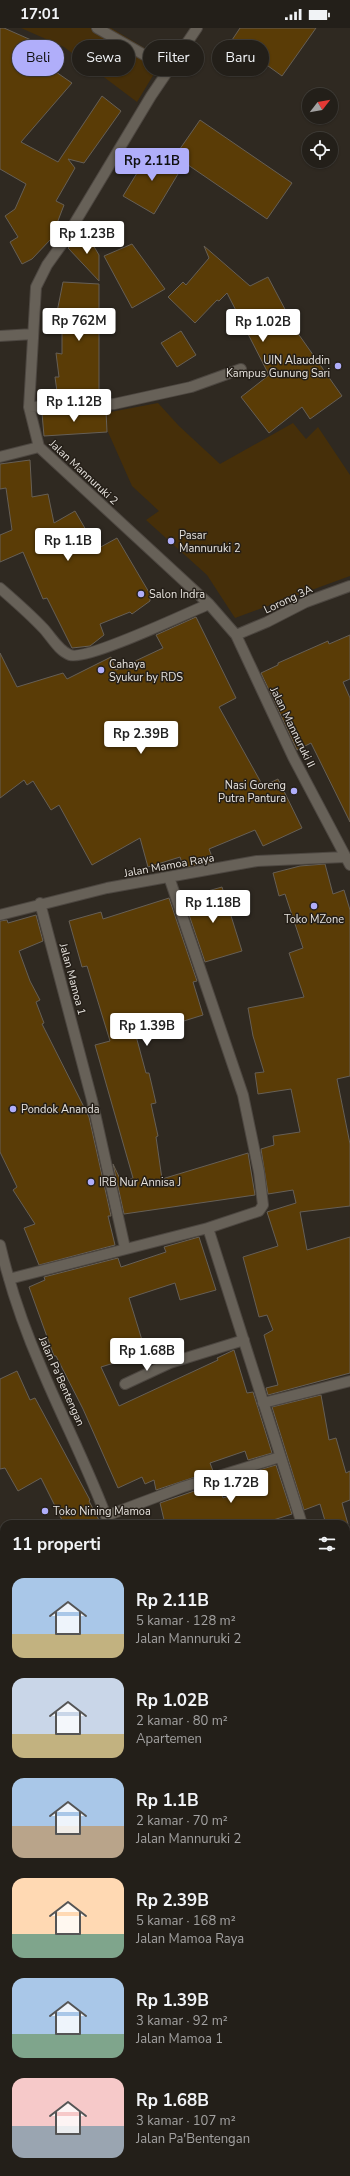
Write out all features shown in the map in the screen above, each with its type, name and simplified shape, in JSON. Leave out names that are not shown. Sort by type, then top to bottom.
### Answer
[{"type":"street","points":[[97,28],[143,54]]},
{"type":"street","name":"Jalan Mannuruki 2","points":[[189,40],[197,28]]},
{"type":"street","name":"Jalan Mannuruki 2","points":[[164,76],[62,244],[47,265],[36,287],[29,406],[38,447],[209,604]]},
{"type":"street","points":[[0,336],[33,334]]},
{"type":"street","points":[[29,406],[114,404],[191,387],[241,369]]},
{"type":"street","points":[[0,457],[38,447]]},
{"type":"street","name":"Lorong 3A","points":[[236,635],[267,622],[306,602],[350,586]]},
{"type":"street","points":[[0,588],[44,629],[64,651],[71,655],[82,656],[102,650],[209,604]]},
{"type":"street","name":"Jalan Mannuruki II","points":[[209,604],[236,635],[293,757],[347,854]]},
{"type":"street","name":"Jalan Mamoa Raya","points":[[0,914],[40,903],[107,888],[257,861],[347,854]]},
{"type":"street","points":[[0,1290],[9,1283],[125,1248],[208,1228],[259,1211],[262,1205],[260,1179],[243,1095],[169,877]]},
{"type":"street","name":"Jalan Mamoa 1","points":[[40,903],[90,1093],[125,1248]]},
{"type":"street","points":[[208,1228],[301,1520]]},
{"type":"street","name":"Jalan Pa'Bentengan","points":[[0,1245],[9,1283],[40,1367],[85,1461],[108,1520]]},
{"type":"street","points":[[125,1384],[170,1363],[244,1340]]},
{"type":"street","points":[[263,1403],[350,1381]]},
{"type":"street","points":[[108,1520],[183,1487],[280,1457]]},
{"type":"shaded area","points":[[21,28],[111,28],[131,40],[72,40],[72,53],[64,47],[64,40],[48,40]]},
{"type":"shaded area","points":[[135,42],[143,47],[143,76],[153,76],[137,102],[102,76],[135,76]]},
{"type":"shaded area","points":[[158,403],[179,426],[220,464],[293,423],[306,439],[318,427],[350,475],[350,576],[235,618],[207,575],[146,520],[159,511],[132,486],[100,414]]},
{"type":"building","points":[[0,28],[4,28],[31,40],[12,40],[12,76],[62,76],[72,83],[21,142],[58,162],[102,96],[121,111],[84,163],[68,159],[75,168],[56,201],[64,205],[51,239],[32,259],[22,264],[10,242],[18,237],[5,216],[15,209],[26,184],[0,169]]},
{"type":"building","points":[[240,28],[316,28],[282,76],[269,67],[269,40],[232,40]]},
{"type":"building","points":[[200,120],[292,183],[267,219],[175,156]]},
{"type":"building","points":[[151,150],[181,169],[154,214],[123,196]]},
{"type":"building","points":[[86,233],[99,255],[99,281],[68,248]]},
{"type":"building","points":[[132,244],[165,289],[132,308],[104,256]]},
{"type":"building","points":[[204,246],[250,286],[268,277],[297,332],[342,396],[310,419],[302,407],[269,433],[241,397],[269,375],[227,293],[219,301],[217,300],[195,323],[168,297],[183,282],[186,285],[209,258]]},
{"type":"building","points":[[63,282],[99,284],[99,398],[58,399],[55,377],[59,377],[56,353],[62,354],[62,313],[57,312]]},
{"type":"building","points":[[181,331],[196,355],[177,367],[161,343]]},
{"type":"building","points":[[106,411],[107,432],[44,436],[42,413]]},
{"type":"building","points":[[30,460],[32,497],[48,494],[54,523],[75,511],[97,549],[117,538],[150,594],[150,601],[132,614],[130,612],[100,624],[104,635],[90,646],[72,648],[47,598],[43,599],[23,552],[0,562],[0,535],[12,530],[6,488],[0,489],[0,464]]},
{"type":"building","points":[[196,617],[236,698],[219,707],[263,786],[278,779],[302,828],[263,846],[255,830],[209,849],[214,862],[184,868],[180,857],[148,867],[140,838],[92,865],[59,805],[51,810],[33,781],[27,785],[24,780],[0,798],[0,653],[17,687],[63,673],[67,679],[111,657],[116,670],[163,648],[156,635]]},
{"type":"building","points":[[350,635],[350,679],[343,682],[350,698],[350,822],[311,743],[297,750],[261,673],[278,665],[278,663],[328,641],[329,644]]},
{"type":"building","points":[[325,864],[333,894],[344,890],[350,910],[350,1076],[337,1079],[350,1144],[350,1206],[300,1212],[307,1250],[350,1237],[350,1373],[268,1395],[266,1388],[278,1385],[264,1335],[273,1330],[267,1315],[259,1317],[243,1257],[278,1246],[267,1212],[296,1203],[293,1190],[268,1194],[261,1149],[274,1145],[273,1136],[300,1132],[291,1089],[258,1094],[255,1073],[264,1072],[253,1036],[248,1008],[304,997],[289,953],[303,948],[285,894],[279,896],[273,873],[300,866]]},
{"type":"building","points":[[222,887],[242,951],[205,962],[182,894],[188,892],[190,896]]},
{"type":"building","points":[[169,898],[197,981],[193,982],[203,1015],[136,1036],[146,1073],[149,1073],[156,1103],[151,1104],[158,1136],[156,1137],[162,1179],[248,1153],[255,1195],[124,1214],[113,1164],[122,1183],[133,1178],[95,1045],[110,1041],[87,966],[82,967],[69,921],[101,912],[103,919]]},
{"type":"building","points":[[36,915],[43,941],[19,951],[30,981],[40,1000],[36,1002],[44,1023],[42,1024],[89,1117],[111,1216],[108,1216],[115,1245],[39,1265],[24,1228],[35,1224],[13,1190],[17,1187],[0,1152],[0,921],[7,920],[8,923]]},
{"type":"building","points":[[199,1237],[216,1290],[180,1300],[175,1283],[129,1298],[146,1353],[101,1367],[119,1406],[218,1360],[217,1358],[234,1350],[247,1393],[253,1392],[272,1453],[248,1460],[245,1451],[210,1463],[213,1471],[156,1490],[154,1480],[145,1484],[142,1477],[118,1488],[83,1409],[56,1356],[54,1356],[29,1287],[45,1280],[44,1277],[118,1258],[121,1267],[166,1252],[164,1247]]},
{"type":"building","points":[[17,1371],[30,1400],[35,1398],[90,1500],[89,1501],[99,1520],[62,1520],[41,1478],[18,1491],[5,1468],[0,1469],[0,1379]]},
{"type":"building","points":[[321,1395],[329,1440],[336,1438],[346,1473],[350,1471],[350,1500],[342,1503],[347,1520],[325,1520],[320,1504],[304,1510],[272,1407]]},
{"type":"building","points":[[276,1465],[292,1514],[273,1520],[164,1520],[160,1503],[217,1483],[223,1498],[257,1487],[252,1472]]},
{"type":"place","name":"UIN Alauddin Kampus Gunung Sari","points":[[338,366]]},
{"type":"place","name":"Pasar Mannuruki 2","points":[[171,541]]},
{"type":"place","name":"Salon Indra","points":[[141,594]]},
{"type":"place","name":"Cahaya Syukur by RDS","points":[[101,670]]},
{"type":"place","name":"Nasi Goreng Putra Pantura","points":[[294,791]]},
{"type":"place","name":"Toko MZone","points":[[314,906]]},
{"type":"place","name":"Pondok Ananda","points":[[13,1109]]},
{"type":"place","name":"IRB Nur Annisa J","points":[[91,1182]]},
{"type":"place","name":"Toko Nining Mamoa","points":[[45,1511]]}]
